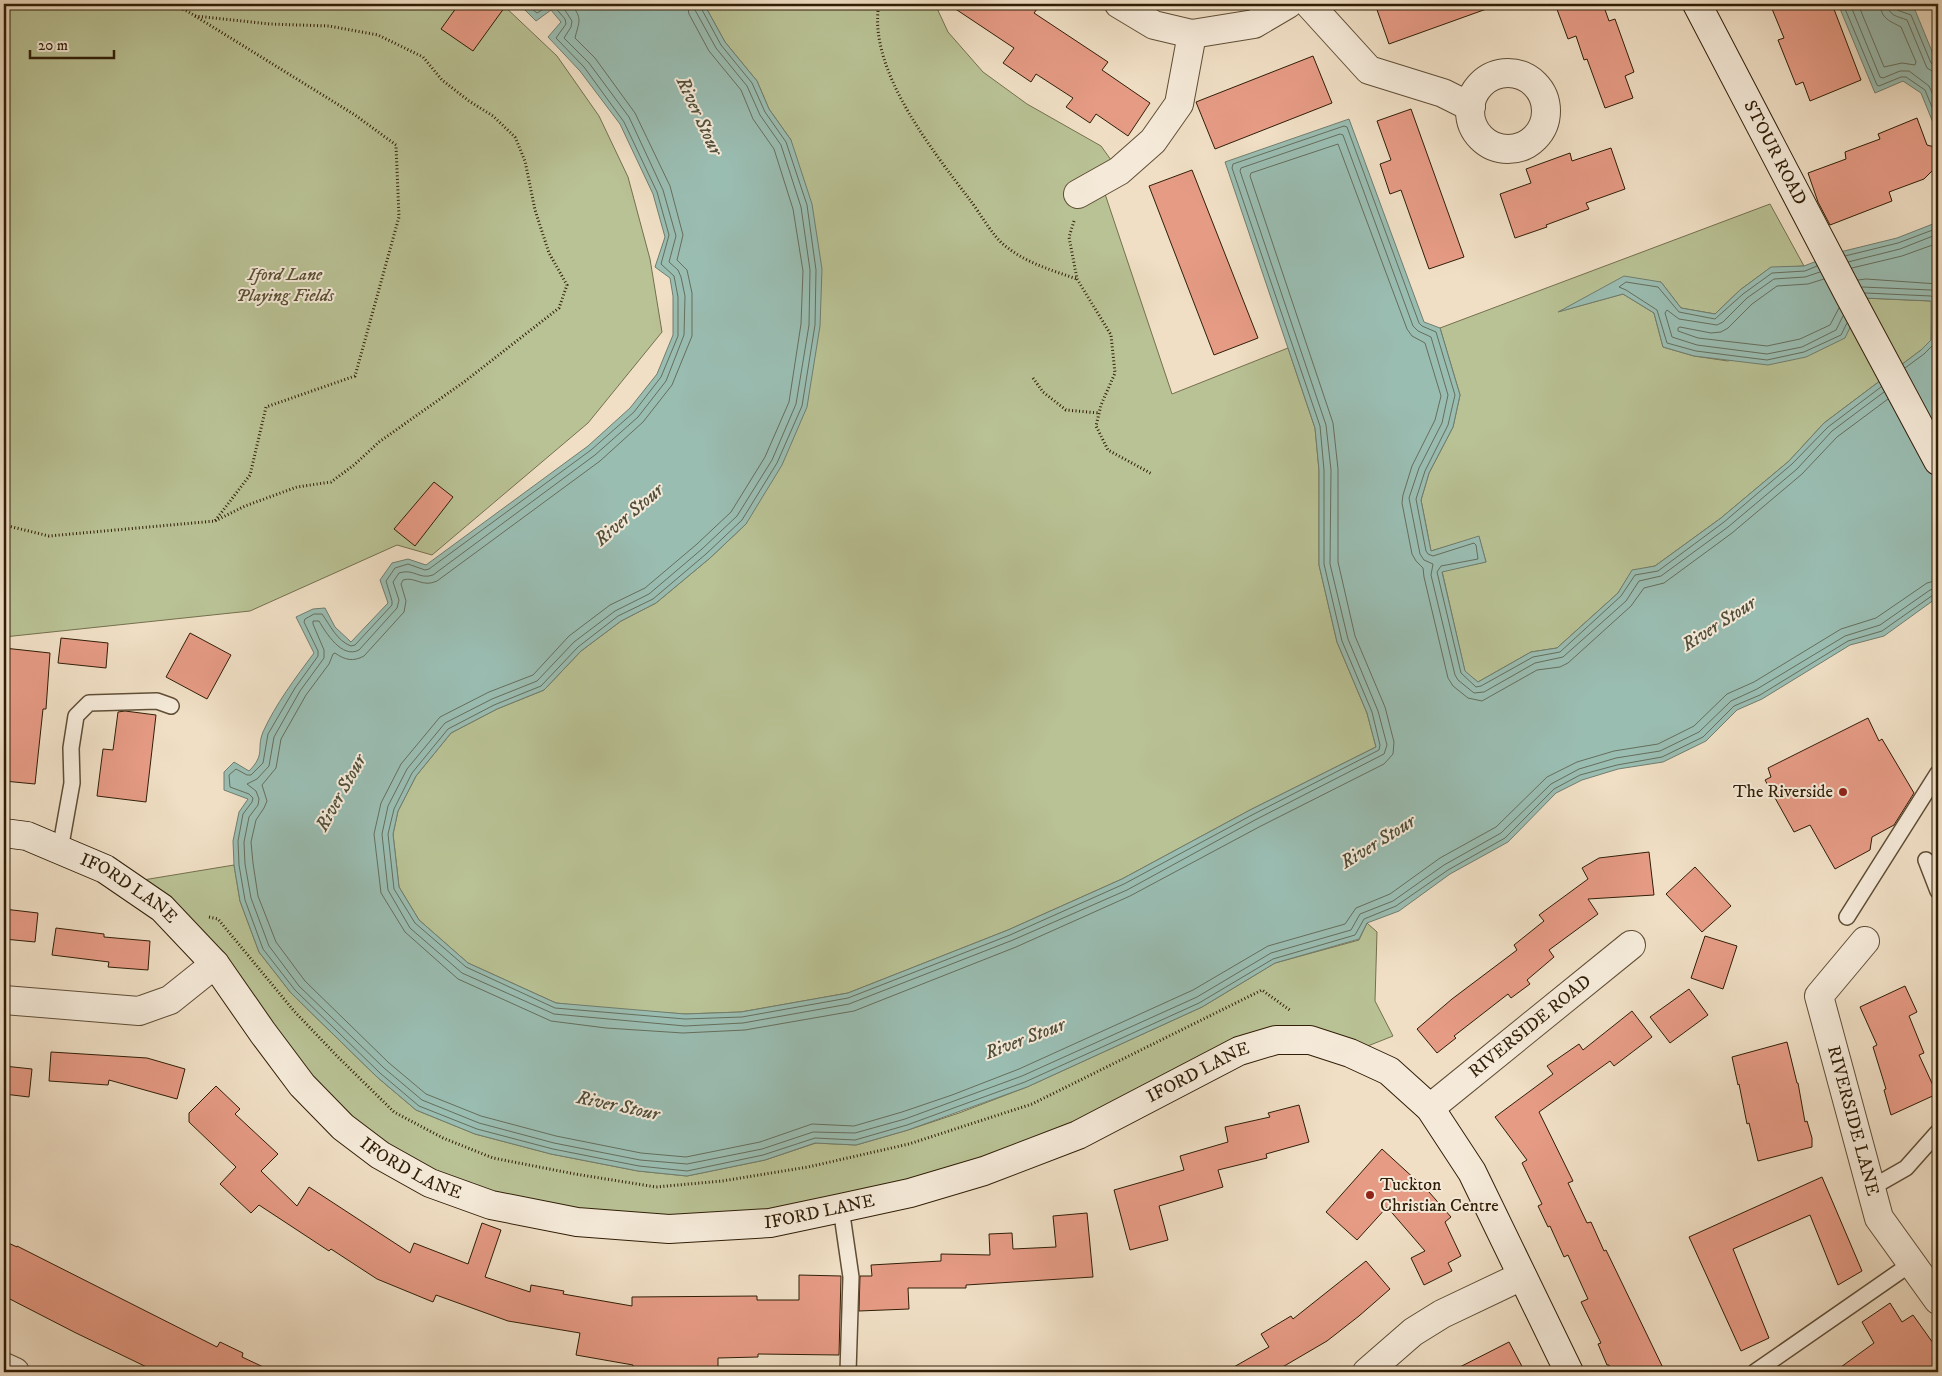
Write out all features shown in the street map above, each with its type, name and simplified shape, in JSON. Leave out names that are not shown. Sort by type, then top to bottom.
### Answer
[{"type":"street","points":[[1119,4],[1154,25],[1192,34],[1254,24],[1288,4]]},
{"type":"street","points":[[1309,4],[1369,70],[1443,93],[1471,107]]},
{"type":"street","name":"STOUR ROAD","points":[[1700,6],[1849,295],[1938,461]]},
{"type":"street","points":[[1078,194],[1119,171],[1159,134],[1179,104],[1192,34]]},
{"type":"street","name":"IFORD LANE","points":[[4,833],[27,836],[105,869],[162,908],[215,964],[263,1033],[302,1084],[336,1120],[380,1155],[430,1183],[491,1205],[576,1222],[669,1229],[770,1223],[910,1193],[984,1171],[1078,1135],[1239,1051],[1276,1040],[1310,1040],[1350,1052],[1389,1071],[1430,1108],[1472,1172],[1569,1372]]},
{"type":"street","name":"RIVERSIDE LANE","points":[[1866,941],[1819,996],[1879,1218],[1938,1300]]},
{"type":"street","name":"RIVERSIDE ROAD","points":[[1430,1108],[1632,945]]},
{"type":"street","points":[[4,1000],[138,1011],[170,1000],[215,964]]},
{"type":"street","points":[[1367,1372],[1412,1332],[1442,1314],[1522,1276]]},
{"type":"street","points":[[4,1367],[15,1372]]},
{"type":"lane","points":[[60,850],[72,783],[72,748],[76,716],[88,703],[157,701],[171,706]]},
{"type":"lane","points":[[1847,918],[1938,773]]},
{"type":"lane","points":[[1926,860],[1938,891]]},
{"type":"lane","points":[[1871,1188],[1906,1168],[1938,1132]]},
{"type":"lane","points":[[841,1208],[851,1277],[848,1372]]},
{"type":"lane","points":[[1755,1372],[1912,1263]]},
{"type":"path","points":[[170,4],[195,16],[355,115],[396,145],[399,217],[355,376],[266,406],[250,475],[215,521]]},
{"type":"path","points":[[879,4],[878,44],[895,86],[928,144],[1003,244],[1029,262],[1077,279]]},
{"type":"path","points":[[4,524],[49,536],[215,521],[245,506],[298,487],[331,482],[354,465],[379,442],[464,382],[559,308],[567,285],[549,253],[535,210],[525,161],[515,137],[493,116],[469,101],[442,80],[423,57],[378,35],[329,26],[270,24],[195,16]]},
{"type":"path","points":[[1078,194],[1076,211],[1069,237],[1077,279],[1111,335],[1115,373],[1099,413],[1096,426],[1108,450],[1152,474]]},
{"type":"path","points":[[1033,378],[1043,392],[1066,410],[1099,413]]},
{"type":"path","points":[[162,908],[218,919],[294,1011],[394,1112],[443,1138],[493,1158],[656,1187],[722,1181],[798,1168],[910,1144],[1032,1104],[1262,990],[1294,1013]]},
{"type":"green space","name":"Iford Lane Playing Fields","points":[[4,4],[502,4],[557,56],[599,116],[628,177],[650,259],[662,332],[588,423],[432,555],[397,545],[250,611],[4,637]]},
{"type":"green space","points":[[704,4],[935,4],[948,32],[983,72],[1027,104],[1101,146],[1119,171],[1101,182],[1172,394],[1288,348],[1315,428],[1319,470],[1319,565],[1337,642],[1367,713],[1376,747],[1250,810],[1122,879],[1008,930],[848,993],[741,1012],[685,1014],[607,1009],[556,1003],[468,963],[419,920],[399,887],[393,834],[398,811],[416,776],[451,733],[497,709],[544,690],[581,651],[621,621],[656,603],[710,558],[746,524],[791,140],[769,109],[757,81],[725,42]]},
{"type":"green space","points":[[1770,204],[1804,266],[1770,268],[1740,290],[1715,314],[1681,308],[1661,282],[1589,296],[1561,311],[1623,294],[1654,313],[1663,347],[1694,356],[1728,361],[1864,298],[1932,301],[1931,341],[1824,423],[1789,461],[1721,518],[1655,566],[1632,571],[1618,593],[1557,648],[1531,652],[1478,682],[1465,672],[1442,571],[1486,562],[1479,537],[1431,551],[1421,500],[1429,473],[1453,427],[1460,395],[1440,328]]},
{"type":"green space","points":[[234,865],[240,901],[259,952],[291,993],[377,1077],[416,1110],[475,1134],[551,1154],[638,1171],[687,1176],[765,1160],[816,1143],[856,1145],[959,1113],[1027,1087],[1202,1007],[1275,963],[1359,940],[1367,923],[1377,932],[1375,1001],[1393,1036],[1350,1053],[1310,1040],[841,1208],[577,1222],[380,1155],[125,883]]},
{"type":"water","name":"River Stour","points":[[519,4],[704,4],[725,42],[757,81],[769,109],[791,140],[812,204],[822,269],[820,326],[807,407],[782,465],[746,524],[710,558],[656,603],[621,621],[581,651],[544,690],[497,709],[451,733],[416,776],[398,811],[393,834],[399,887],[419,920],[468,963],[556,1003],[685,1014],[741,1012],[848,993],[1008,930],[1122,879],[1250,810],[1376,747],[1367,713],[1337,642],[1319,565],[1319,470],[1315,428],[1225,162],[1349,119],[1424,322],[1440,328],[1460,395],[1453,427],[1429,473],[1421,500],[1431,551],[1479,536],[1486,562],[1442,572],[1465,671],[1478,682],[1531,652],[1557,648],[1618,593],[1632,570],[1655,566],[1721,518],[1789,461],[1824,423],[1921,350],[1931,340],[1931,301],[1864,298],[1845,338],[1806,357],[1768,365],[1694,356],[1663,347],[1654,313],[1623,294],[1558,312],[1624,276],[1661,282],[1681,308],[1715,314],[1740,290],[1771,267],[1804,266],[1840,252],[1897,238],[1938,222],[1938,597],[1884,636],[1850,645],[1762,699],[1737,710],[1706,741],[1663,762],[1618,769],[1582,780],[1556,793],[1508,842],[1450,874],[1399,911],[1367,923],[1359,939],[1275,963],[1202,1007],[1027,1087],[908,1130],[856,1145],[815,1143],[765,1160],[687,1176],[638,1171],[551,1154],[475,1134],[416,1110],[377,1077],[291,993],[259,952],[240,901],[234,865],[233,841],[239,812],[248,799],[224,790],[224,772],[234,762],[249,771],[254,765],[259,756],[261,738],[268,722],[286,691],[314,653],[296,617],[313,609],[325,608],[335,627],[351,642],[388,603],[380,580],[392,563],[408,559],[426,565],[588,446],[630,408],[657,374],[673,335],[673,296],[670,278],[655,267],[665,237],[653,194],[620,124],[580,71],[548,37],[561,22],[551,10],[536,21]]},
{"type":"water","points":[[1838,4],[1890,4],[1915,10],[1938,66],[1938,135],[1921,93],[1903,81],[1875,93]]},
{"type":"building","points":[[459,4],[507,4],[473,51],[441,29]]},
{"type":"building","points":[[948,4],[1041,4],[1034,13],[1108,62],[1102,70],[1150,103],[1128,136],[1096,114],[1090,123],[1066,107],[1073,98],[1036,74],[1031,82],[1003,63],[1014,48]]},
{"type":"building","points":[[1375,4],[1491,4],[1492,7],[1389,44]]},
{"type":"building","points":[[1555,4],[1603,4],[1609,21],[1615,19],[1634,72],[1625,76],[1633,98],[1605,108],[1587,59],[1584,60],[1576,36],[1568,39]]},
{"type":"building","points":[[1770,4],[1832,4],[1861,80],[1810,101],[1803,82],[1796,85],[1778,40],[1784,38]]},
{"type":"building","points":[[1313,56],[1332,103],[1215,149],[1196,102]]},
{"type":"building","points":[[1411,109],[1464,257],[1429,269],[1401,190],[1390,194],[1380,164],[1391,160],[1377,121]]},
{"type":"building","points":[[1917,118],[1927,145],[1938,148],[1938,165],[1924,179],[1889,192],[1892,201],[1830,225],[1818,202],[1808,173],[1846,159],[1845,152],[1880,139],[1878,134]]},
{"type":"building","points":[[1611,148],[1625,189],[1586,203],[1589,209],[1515,238],[1500,194],[1531,183],[1526,169],[1570,153],[1572,161]]},
{"type":"building","points":[[1192,170],[1258,338],[1214,355],[1149,186]]},
{"type":"building","points":[[434,482],[453,497],[415,546],[394,529]]},
{"type":"building","points":[[190,633],[231,655],[207,699],[166,677]]},
{"type":"building","points":[[61,638],[108,643],[106,668],[58,663]]},
{"type":"building","points":[[4,648],[50,653],[46,709],[43,709],[35,784],[4,781]]},
{"type":"building","points":[[125,711],[156,715],[146,802],[97,796],[103,749],[113,750],[118,712]]},
{"type":"building","points":[[1868,718],[1879,741],[1882,739],[1914,793],[1894,825],[1872,837],[1870,850],[1835,869],[1810,825],[1794,832],[1765,780],[1771,777],[1768,768]]},
{"type":"building","points":[[1649,852],[1654,895],[1588,899],[1598,914],[1549,950],[1554,957],[1527,980],[1530,984],[1511,998],[1508,994],[1454,1036],[1456,1038],[1437,1053],[1417,1029],[1452,999],[1517,950],[1514,945],[1544,921],[1539,915],[1588,879],[1582,868],[1599,858]]},
{"type":"building","points":[[1695,867],[1731,906],[1702,932],[1666,894]]},
{"type":"building","points":[[4,909],[38,913],[35,942],[4,939]]},
{"type":"building","points":[[56,928],[104,934],[104,937],[150,941],[148,970],[108,967],[109,962],[52,955]]},
{"type":"building","points":[[1705,936],[1737,946],[1723,989],[1691,978]]},
{"type":"building","points":[[1905,986],[1917,1012],[1909,1016],[1924,1053],[1919,1055],[1937,1094],[1891,1115],[1884,1090],[1886,1089],[1873,1047],[1877,1045],[1860,1007]]},
{"type":"building","points":[[1689,989],[1708,1015],[1670,1043],[1650,1017]]},
{"type":"building","points":[[1632,1011],[1652,1037],[1614,1066],[1610,1061],[1539,1112],[1573,1181],[1568,1183],[1587,1223],[1591,1222],[1604,1251],[1606,1250],[1665,1372],[1612,1372],[1609,1365],[1607,1365],[1598,1344],[1601,1343],[1581,1302],[1588,1299],[1568,1255],[1564,1257],[1550,1226],[1548,1227],[1538,1206],[1542,1204],[1522,1163],[1527,1160],[1495,1117],[1553,1074],[1547,1066],[1579,1044],[1583,1050]]},
{"type":"building","points":[[1787,1042],[1798,1083],[1805,1122],[1807,1121],[1812,1138],[1812,1147],[1758,1161],[1749,1123],[1747,1124],[1732,1057]]},
{"type":"building","points":[[51,1052],[147,1058],[185,1069],[177,1099],[109,1080],[108,1085],[49,1081]]},
{"type":"building","points":[[4,1066],[32,1069],[29,1097],[4,1094]]},
{"type":"building","points":[[216,1086],[240,1109],[235,1114],[278,1154],[261,1171],[297,1206],[309,1187],[410,1253],[414,1243],[468,1264],[482,1223],[501,1230],[485,1277],[530,1292],[531,1285],[564,1291],[563,1294],[632,1306],[632,1297],[757,1296],[757,1300],[799,1300],[799,1275],[841,1276],[839,1355],[758,1354],[758,1357],[718,1358],[718,1372],[633,1372],[633,1365],[576,1355],[580,1333],[508,1321],[436,1295],[433,1302],[377,1279],[331,1249],[329,1251],[259,1205],[251,1213],[220,1184],[236,1167],[189,1122],[189,1113]]},
{"type":"building","points":[[1299,1105],[1309,1142],[1266,1154],[1267,1158],[1218,1170],[1223,1187],[1159,1206],[1168,1240],[1130,1250],[1114,1190],[1184,1170],[1180,1156],[1228,1142],[1225,1127],[1270,1117],[1268,1113]]},
{"type":"building","points":[[1382,1149],[1429,1192],[1451,1217],[1445,1222],[1461,1256],[1448,1263],[1452,1271],[1424,1285],[1411,1258],[1425,1251],[1387,1207],[1357,1240],[1326,1212]]},
{"type":"building","points":[[1822,1177],[1862,1271],[1838,1285],[1810,1215],[1733,1249],[1769,1338],[1741,1351],[1689,1237]]},
{"type":"building","points":[[1087,1213],[1093,1277],[966,1285],[966,1288],[908,1288],[909,1309],[859,1311],[860,1276],[872,1276],[871,1265],[941,1261],[941,1254],[990,1255],[989,1234],[1012,1233],[1013,1249],[1056,1247],[1053,1216]]},
{"type":"building","points":[[4,1241],[217,1347],[220,1342],[243,1353],[242,1357],[274,1372],[157,1372],[76,1333],[4,1296]]},
{"type":"building","points":[[1366,1261],[1390,1289],[1359,1316],[1327,1341],[1274,1372],[1225,1372],[1269,1347],[1261,1334],[1291,1316],[1293,1319]]},
{"type":"building","points":[[1890,1303],[1902,1322],[1913,1315],[1938,1350],[1938,1372],[1834,1372],[1874,1343],[1862,1322]]},
{"type":"building","points":[[1509,1342],[1525,1372],[1450,1372]]},
{"type":"place","name":"The Riverside","points":[[1843,792]]},
{"type":"place","name":"Tuckton Christian Centre","points":[[1370,1195]]}]
